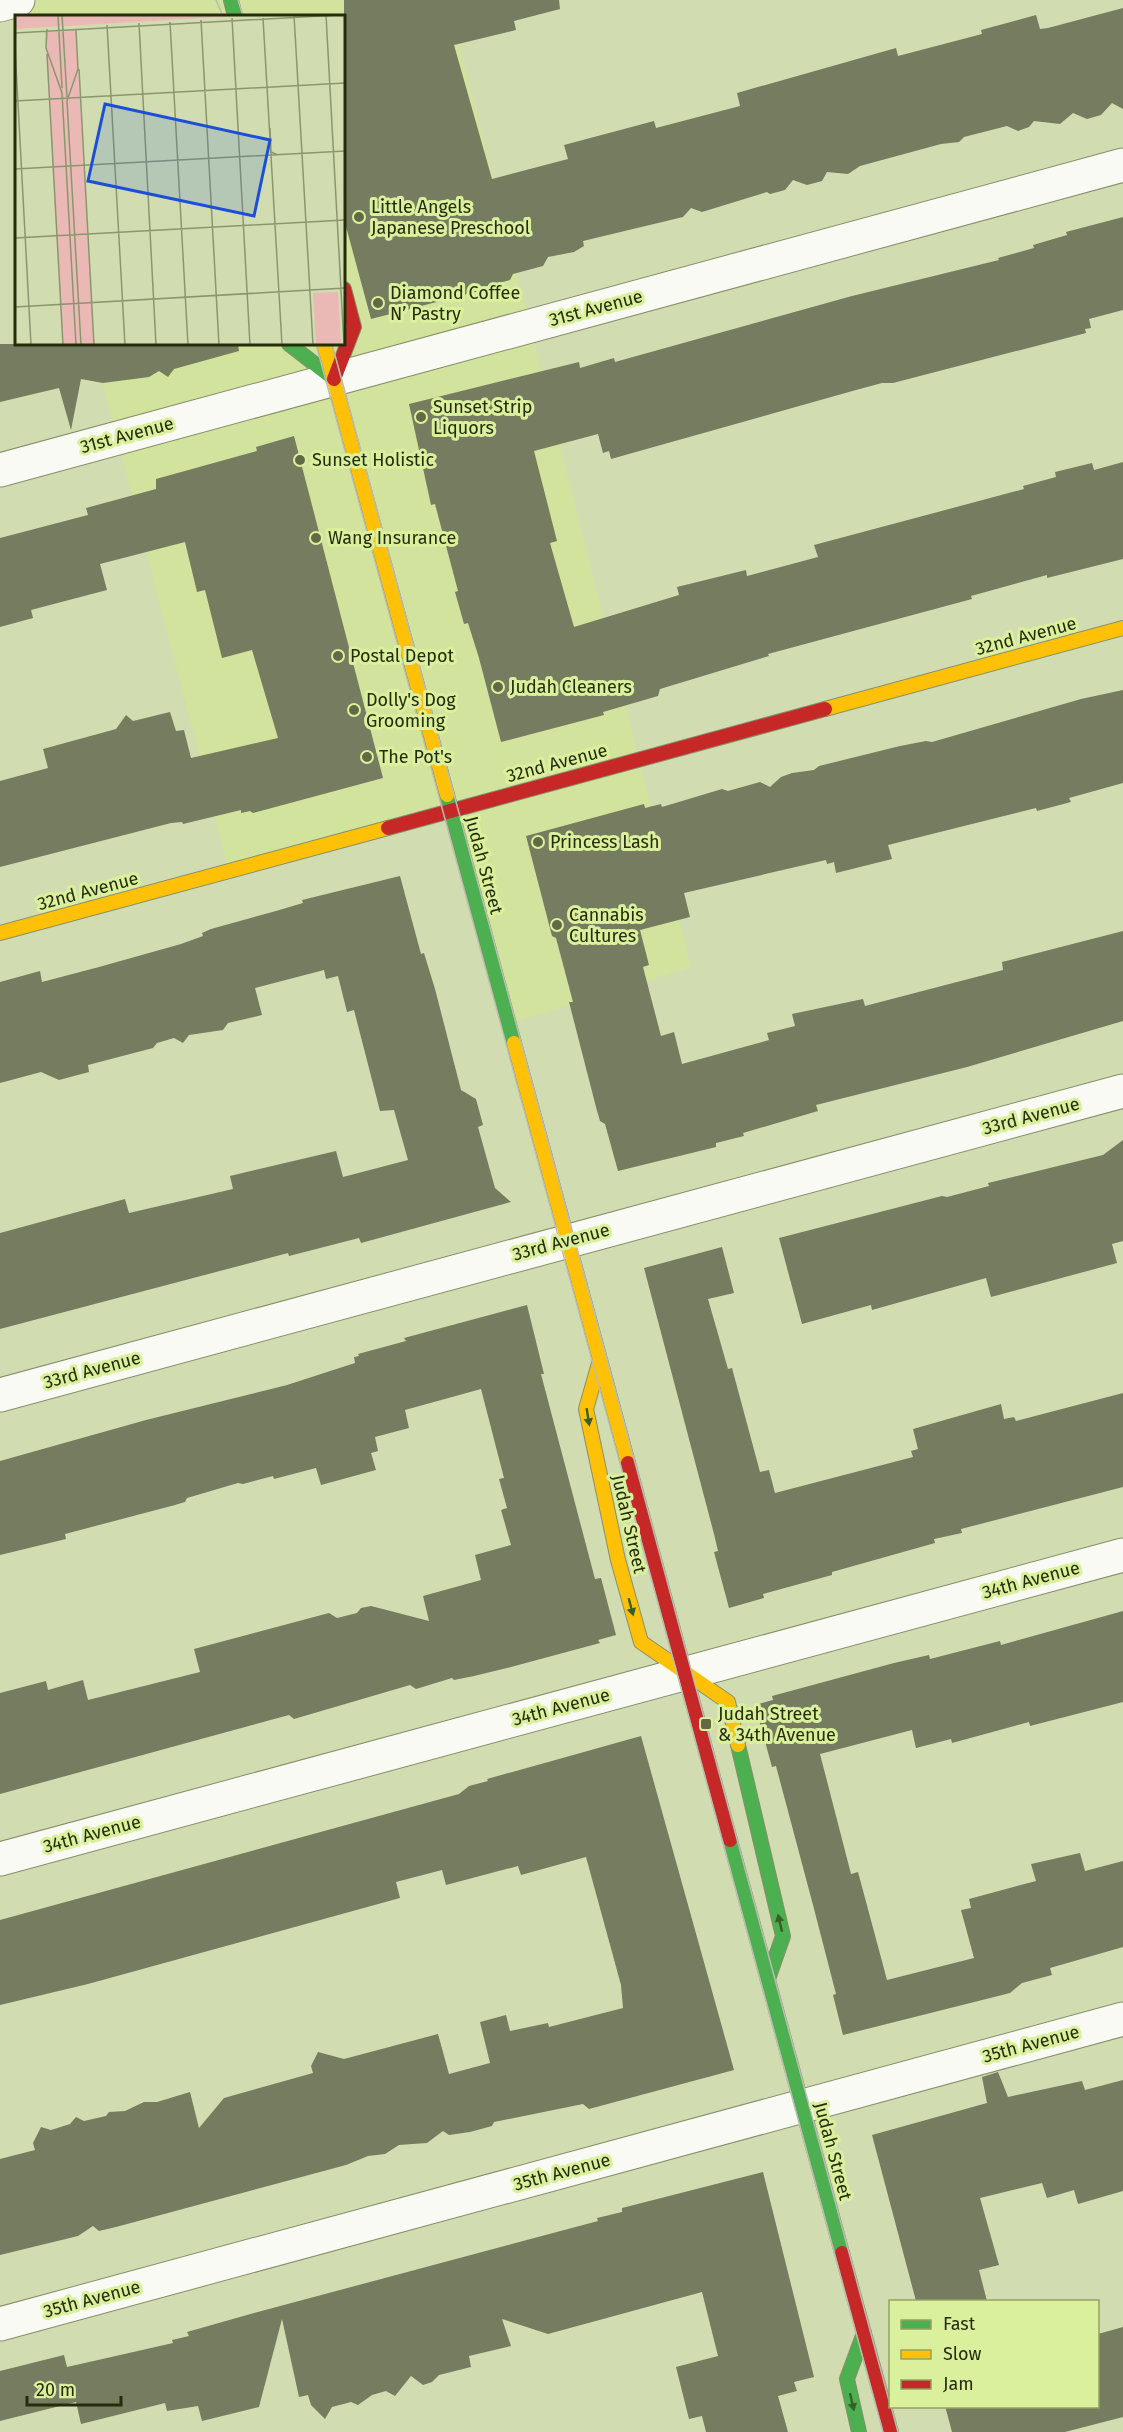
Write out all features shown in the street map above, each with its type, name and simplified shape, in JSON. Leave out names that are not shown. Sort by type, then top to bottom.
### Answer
[{"type":"street","points":[[0,5],[18,0]]},
{"type":"street","points":[[231,0],[235,15]]},
{"type":"street","name":"31st Avenue","points":[[0,470],[1123,165]]},
{"type":"street","points":[[290,345],[334,379],[354,327],[345,293]]},
{"type":"street","name":"Judah Street","points":[[324,345],[891,2432]]},
{"type":"street","name":"32nd Avenue","points":[[0,933],[1123,628]]},
{"type":"street","name":"33rd Avenue","points":[[0,1395],[1123,1091]]},
{"type":"street","name":"Judah Street","points":[[600,1360],[586,1409],[618,1560],[641,1642],[728,1702],[783,1936],[768,1979]]},
{"type":"street","name":"34th Avenue","points":[[0,1859],[1123,1555]]},
{"type":"street","name":"35th Avenue","points":[[0,2324],[1123,2019]]},
{"type":"street","points":[[859,2432],[847,2379],[864,2333]]},
{"type":"shaded area","points":[[5,0],[448,0],[691,967],[508,1024],[450,811],[229,871],[93,345],[345,345],[345,15],[15,15],[15,41]]},
{"type":"building","points":[[344,0],[559,0],[560,9],[514,21],[516,30],[454,45],[492,179],[568,159],[564,145],[654,121],[656,128],[740,106],[737,93],[896,48],[898,56],[982,34],[981,30],[1036,15],[1040,29],[1123,8],[1123,109],[1112,103],[1101,115],[1087,119],[1073,113],[1060,124],[1034,121],[1029,127],[1018,131],[1007,126],[964,137],[959,142],[941,144],[860,166],[848,174],[827,172],[822,181],[807,185],[793,180],[785,190],[770,194],[767,192],[702,212],[691,208],[683,217],[583,241],[584,246],[574,252],[548,257],[543,266],[513,274],[510,280],[480,288],[479,291],[371,319],[345,223]]},
{"type":"building","points":[[1123,217],[1123,310],[1089,319],[1091,328],[1085,329],[1086,333],[893,383],[882,383],[611,459],[609,451],[603,453],[598,434],[534,451],[557,541],[550,543],[574,627],[679,595],[677,587],[746,570],[747,576],[818,557],[814,545],[1024,489],[1023,486],[1056,477],[1055,472],[1092,463],[1094,470],[1123,462],[1123,559],[1047,578],[1047,575],[971,596],[972,599],[768,654],[769,656],[660,689],[658,696],[603,712],[604,715],[501,742],[479,658],[468,623],[464,624],[455,592],[458,591],[435,504],[431,505],[409,404],[579,362],[580,368],[614,358],[615,362],[852,296],[999,260],[998,258],[1034,248],[1033,245],[1067,235],[1066,232]]},
{"type":"building","points":[[0,344],[238,345],[239,351],[174,369],[168,377],[159,371],[149,377],[103,383],[81,379],[71,430],[59,388],[0,402]]},
{"type":"building","points":[[294,436],[383,778],[253,813],[250,811],[241,813],[241,810],[183,824],[182,822],[171,823],[0,867],[0,781],[48,768],[43,749],[116,729],[126,715],[133,721],[170,712],[176,731],[184,730],[191,758],[278,738],[252,650],[222,658],[205,590],[197,592],[185,542],[100,564],[107,590],[31,610],[33,618],[0,627],[0,538],[88,515],[86,508],[156,489],[156,479],[257,451],[256,447]]},
{"type":"building","points":[[1123,690],[1123,783],[1069,798],[1071,802],[1037,811],[1036,808],[888,845],[892,859],[836,873],[834,862],[827,864],[826,860],[684,893],[690,917],[640,930],[649,965],[643,967],[661,1036],[674,1032],[682,1064],[769,1040],[767,1033],[795,1026],[792,1014],[863,999],[865,1006],[1003,970],[1002,962],[1123,931],[1123,1021],[967,1067],[816,1105],[818,1111],[743,1133],[744,1136],[716,1143],[716,1147],[618,1171],[605,1124],[600,1121],[596,1107],[569,1002],[573,1002],[556,938],[552,936],[526,836],[644,804],[645,808],[661,804],[662,807],[722,789],[728,791],[760,782],[770,787],[781,777],[792,773],[814,770],[819,766],[900,746],[932,742],[1081,699]]},
{"type":"building","points":[[400,876],[421,954],[424,953],[435,989],[461,1090],[476,1099],[483,1125],[478,1127],[495,1188],[511,1202],[361,1243],[359,1238],[289,1256],[288,1253],[0,1329],[0,1233],[125,1199],[129,1213],[233,1189],[230,1176],[336,1151],[343,1177],[408,1160],[394,1110],[380,1111],[354,1010],[347,1012],[338,976],[326,979],[324,970],[255,988],[262,1015],[228,1023],[223,1030],[189,1035],[183,1043],[174,1038],[157,1043],[153,1048],[88,1065],[89,1072],[59,1080],[41,1072],[0,1083],[0,982],[40,971],[42,982],[99,967],[181,944],[203,936],[202,933],[211,929],[303,903],[302,900]]},
{"type":"building","points":[[1123,1140],[1123,1241],[1112,1244],[1117,1263],[991,1297],[986,1278],[872,1310],[871,1305],[802,1324],[779,1238],[942,1196],[947,1197],[989,1186],[988,1183],[1103,1155]]},
{"type":"building","points":[[722,1247],[734,1293],[708,1299],[728,1369],[732,1368],[760,1472],[769,1470],[775,1493],[913,1457],[911,1451],[918,1449],[913,1429],[1001,1404],[1004,1419],[1014,1417],[1016,1421],[1123,1393],[1123,1487],[961,1529],[962,1533],[934,1539],[935,1543],[832,1572],[832,1575],[763,1594],[764,1598],[729,1608],[714,1552],[718,1551],[714,1534],[644,1268]]},
{"type":"building","points":[[527,1305],[544,1374],[541,1374],[595,1579],[601,1578],[616,1635],[598,1640],[600,1643],[511,1667],[454,1680],[452,1678],[416,1689],[410,1685],[294,1719],[289,1715],[0,1794],[0,1693],[46,1681],[48,1690],[83,1680],[88,1700],[200,1672],[194,1649],[329,1613],[337,1618],[357,1613],[361,1608],[371,1606],[429,1621],[423,1596],[481,1580],[475,1555],[511,1545],[501,1510],[507,1508],[499,1479],[504,1478],[481,1389],[405,1410],[409,1428],[375,1437],[378,1451],[371,1453],[376,1470],[321,1485],[316,1468],[274,1479],[273,1476],[243,1484],[238,1483],[187,1498],[185,1502],[175,1505],[65,1534],[66,1539],[0,1555],[0,1461],[146,1420],[287,1385],[355,1363],[354,1357],[359,1356],[358,1354],[406,1341],[404,1338]]},
{"type":"building","points":[[1123,1611],[1123,1702],[1030,1726],[1029,1722],[952,1743],[951,1739],[916,1748],[912,1730],[820,1754],[851,1874],[858,1872],[887,1980],[974,1958],[961,1910],[971,1908],[969,1899],[1036,1881],[1031,1864],[1080,1853],[1085,1871],[1123,1861],[1123,1947],[1050,1968],[1052,1975],[1022,1983],[1010,1993],[843,2035],[833,1995],[836,1994],[776,1766],[772,1767],[755,1705],[773,1700],[772,1696],[894,1663],[929,1655],[930,1659],[1000,1641],[1001,1645]]},
{"type":"building","points":[[641,1736],[734,2070],[589,2109],[583,2104],[494,2122],[492,2126],[470,2132],[449,2135],[443,2131],[427,2143],[399,2145],[385,2154],[368,2156],[346,2165],[116,2227],[99,2231],[93,2226],[78,2236],[0,2255],[0,2159],[35,2150],[33,2143],[41,2127],[51,2130],[70,2124],[76,2117],[84,2121],[106,2116],[109,2112],[125,2111],[144,2102],[157,2102],[190,2092],[199,2128],[224,2098],[313,2073],[311,2066],[318,2052],[344,2059],[438,2034],[449,2074],[490,2063],[480,2022],[506,2015],[510,2031],[548,2023],[549,2027],[623,2008],[621,1985],[586,1857],[521,1875],[518,1866],[446,1885],[442,1870],[396,1882],[400,1898],[88,1984],[0,2005],[0,1920],[459,1794],[469,1786],[488,1781],[487,1779]]},
{"type":"building","points":[[998,2072],[1008,2097],[1082,2081],[1085,2090],[1123,2080],[1123,2191],[1078,2204],[1074,2190],[1047,2198],[1042,2183],[980,2198],[999,2265],[979,2270],[987,2300],[916,2300],[872,2135],[987,2103],[982,2077]]},
{"type":"building","points":[[763,2172],[814,2377],[794,2382],[797,2391],[778,2396],[788,2432],[706,2432],[702,2416],[689,2419],[676,2367],[718,2356],[702,2292],[548,2334],[502,2319],[511,2346],[469,2356],[471,2367],[439,2375],[432,2382],[423,2385],[411,2376],[395,2396],[386,2391],[372,2395],[358,2405],[351,2402],[332,2407],[325,2419],[311,2405],[308,2395],[299,2397],[282,2319],[259,2407],[202,2421],[198,2406],[167,2411],[165,2403],[81,2424],[76,2402],[0,2421],[0,2371],[64,2355],[67,2367],[173,2343],[172,2340],[189,2336],[187,2332],[598,2221],[597,2218],[622,2212],[622,2208]]},
{"type":"building","points":[[1123,2327],[1123,2417],[1065,2432],[952,2432],[946,2408],[1099,2408],[1099,2334]]},
{"type":"tram line","points":[[216,0],[223,15]]},
{"type":"tram line","points":[[238,0],[243,15]]},
{"type":"tram line","points":[[316,345],[883,2432]]},
{"type":"tram line","points":[[332,345],[889,2400]]},
{"type":"tram line","points":[[892,2408],[898,2432]]},
{"type":"traffic: fast","points":[[231,0],[235,15]]},
{"type":"traffic: fast","points":[[290,345],[334,379]]},
{"type":"traffic: fast","points":[[447,795],[514,1043]]},
{"type":"traffic: fast","points":[[738,1745],[783,1936],[768,1979]]},
{"type":"traffic: fast","points":[[730,1840],[842,2253]]},
{"type":"traffic: fast","points":[[859,2432],[847,2379],[864,2333]]},
{"type":"traffic: slow","points":[[324,345],[447,795]]},
{"type":"traffic: slow","points":[[825,709],[1123,628]]},
{"type":"traffic: slow","points":[[0,933],[388,828]]},
{"type":"traffic: slow","points":[[514,1043],[628,1463]]},
{"type":"traffic: slow","points":[[600,1360],[586,1409],[618,1560],[641,1642],[728,1702],[738,1745]]},
{"type":"traffic: jam","points":[[334,379],[354,327],[345,293]]},
{"type":"traffic: jam","points":[[388,828],[825,709]]},
{"type":"traffic: jam","points":[[628,1463],[730,1840]]},
{"type":"traffic: jam","points":[[842,2253],[891,2432]]},
{"type":"place","name":"Little Angels Japanese Preschool","points":[[359,217]]},
{"type":"place","name":"Diamond Coffee N’ Pastry","points":[[378,303]]},
{"type":"place","name":"Sunset Strip Liquors","points":[[421,417]]},
{"type":"place","name":"Sunset Holistic","points":[[300,460]]},
{"type":"place","name":"Wang Insurance","points":[[316,538]]},
{"type":"place","name":"Postal Depot","points":[[338,656]]},
{"type":"place","name":"Judah Cleaners","points":[[498,687]]},
{"type":"place","name":"Dolly's Dog Grooming","points":[[354,710]]},
{"type":"place","name":"The Pot's","points":[[367,757]]},
{"type":"place","name":"Princess Lash","points":[[538,842]]},
{"type":"place","name":"Cannabis Cultures","points":[[557,925]]},
{"type":"place","name":"Judah Street & 34th Avenue","points":[[706,1724]]}]
